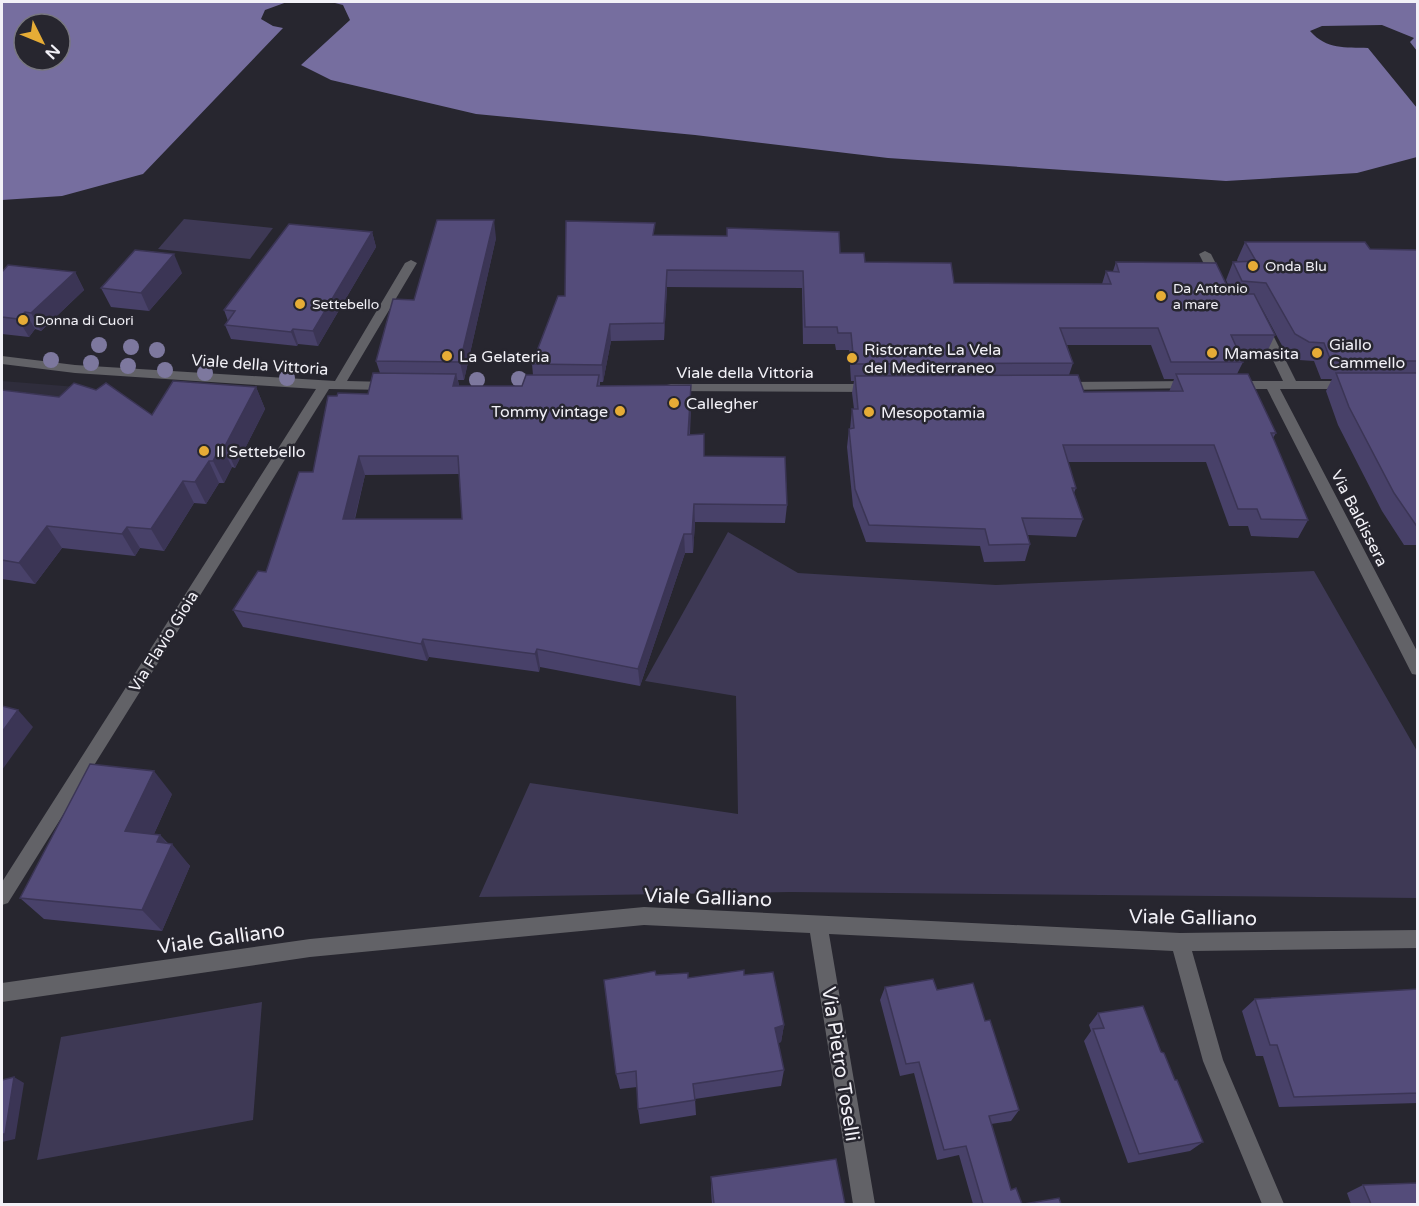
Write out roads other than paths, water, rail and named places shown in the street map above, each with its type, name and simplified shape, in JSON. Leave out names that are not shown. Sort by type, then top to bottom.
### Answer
[{"type":"street","points":[[1205,254],[1224,295]]},
{"type":"street","name":"Via Flavio Gioia","points":[[2,897],[411,262]]},
{"type":"street","points":[[1257,315],[1291,384]]},
{"type":"street","name":"Viale della Vittoria","points":[[2,360],[75,369],[332,385],[398,386]]},
{"type":"street","name":"Via Baldissera","points":[[1271,384],[1418,669]]},
{"type":"street","points":[[1047,386],[1360,385]]},
{"type":"street","name":"Viale della Vittoria","points":[[658,388],[882,388]]},
{"type":"street","name":"Viale Galliano","points":[[2,993],[310,948],[644,916],[1180,942],[1418,939]]},
{"type":"street","name":"Via Pietro Toselli","points":[[818,924],[864,1204]]},
{"type":"street","points":[[1180,942],[1213,1061],[1273,1204]]},
{"type":"place","name":"Onda Blu","points":[[1253,266]]},
{"type":"place","name":"Da Antonio a mare","points":[[1161,296]]},
{"type":"place","name":"Settebello","points":[[300,304]]},
{"type":"place","name":"Donna di Cuori","points":[[23,320]]},
{"type":"place","name":"Mamasita","points":[[1212,353]]},
{"type":"place","name":"Giallo Cammello","points":[[1317,353]]},
{"type":"place","name":"La Gelateria","points":[[447,356]]},
{"type":"place","name":"Ristorante La Vela del Mediterraneo","points":[[852,358]]},
{"type":"place","name":"Callegher","points":[[674,403]]},
{"type":"place","name":"Tommy vintage","points":[[620,411]]},
{"type":"place","name":"Mesopotamia","points":[[869,412]]},
{"type":"place","name":"Il Settebello","points":[[204,451]]}]
